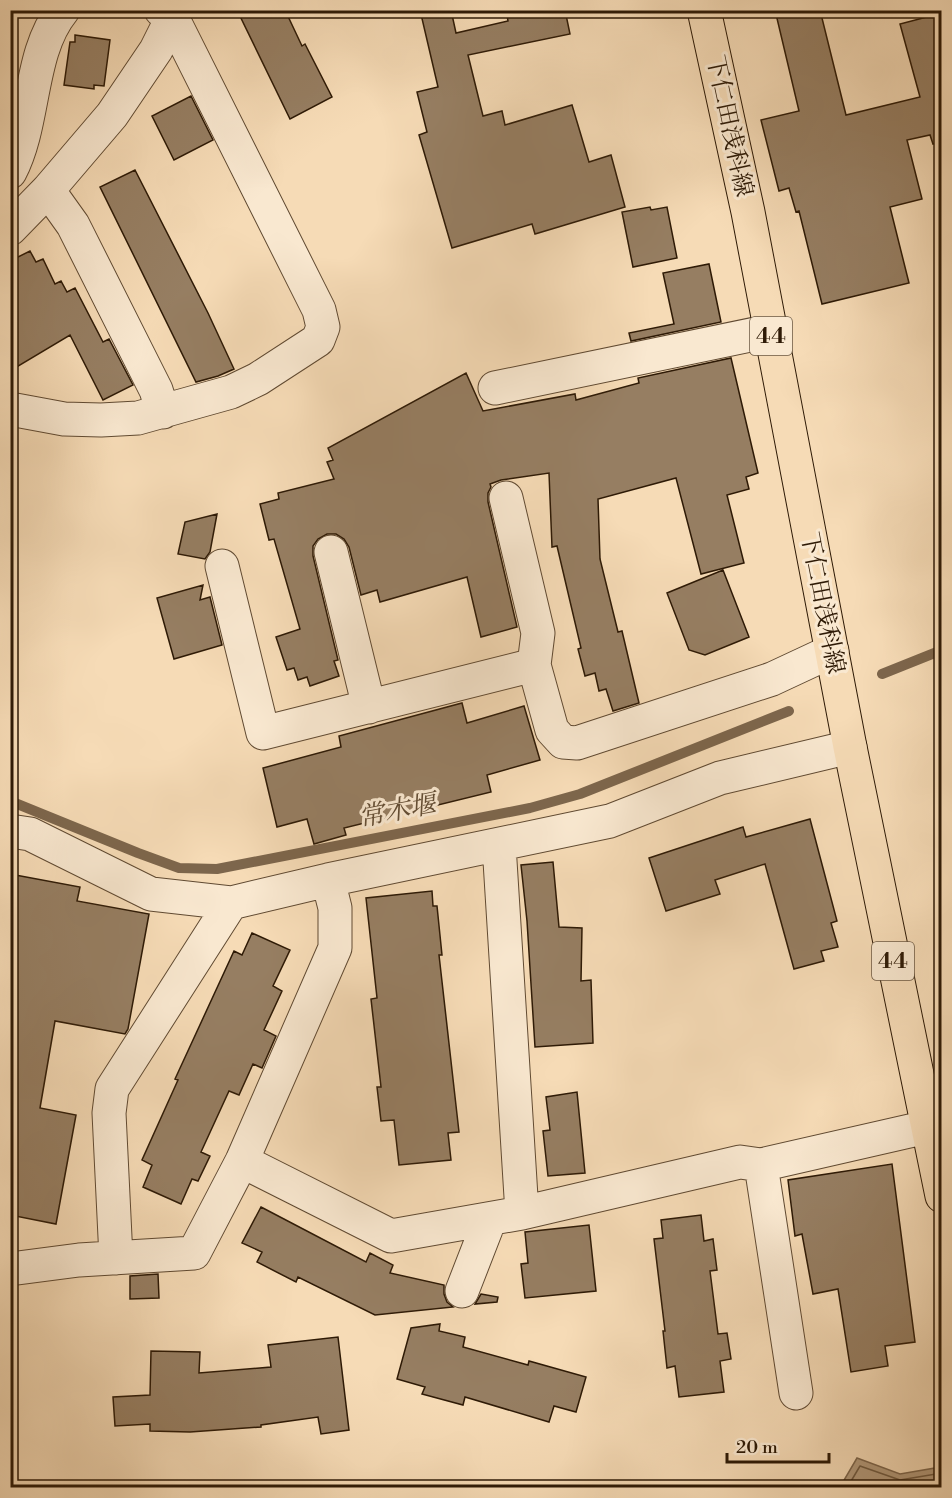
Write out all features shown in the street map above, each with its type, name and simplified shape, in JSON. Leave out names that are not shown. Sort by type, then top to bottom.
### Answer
[{"type":"main road","name":"下仁田浅科線","points":[[704,10],[748,212],[848,737],[942,1196]]},
{"type":"street","points":[[10,172],[27,124],[42,48],[50,28],[63,10]]},
{"type":"street","points":[[10,229],[48,190],[112,116],[156,50],[170,13]]},
{"type":"street","points":[[10,409],[64,419],[138,418],[231,392],[258,379],[318,340],[323,327],[319,310],[170,13]]},
{"type":"street","points":[[48,190],[73,225],[156,390],[163,412]]},
{"type":"street","points":[[495,388],[770,331]]},
{"type":"street","points":[[506,498],[538,633],[534,665],[552,730],[563,742],[577,743],[833,657]]},
{"type":"street","points":[[331,552],[369,707]]},
{"type":"street","points":[[222,566],[263,733],[534,665]]},
{"type":"street","points":[[10,831],[30,834],[151,894],[231,903],[328,880],[610,821],[720,778],[848,737]]},
{"type":"street","points":[[499,845],[522,1213]]},
{"type":"street","points":[[10,1269],[194,1253],[242,1161],[335,948],[335,908],[328,880]]},
{"type":"street","points":[[116,1258],[109,1113],[112,1089],[231,903]]},
{"type":"street","points":[[242,1161],[391,1236],[522,1213],[740,1162],[761,1165],[927,1127]]},
{"type":"street","points":[[761,1165],[796,1393]]},
{"type":"street","points":[[462,1291],[490,1219]]},
{"type":"water","points":[[857,1458],[900,1474],[941,1467],[941,1487],[840,1487]]},
{"type":"building","points":[[237,10],[285,10],[302,46],[305,44],[332,97],[290,119]]},
{"type":"building","points":[[420,10],[451,10],[456,33],[508,21],[506,10],[565,10],[570,34],[468,55],[483,116],[502,111],[505,125],[572,105],[589,162],[611,155],[625,207],[535,234],[532,224],[452,248],[419,135],[427,132],[417,92],[438,87]]},
{"type":"building","points":[[775,10],[820,10],[846,115],[920,97],[900,24],[942,13],[942,142],[933,144],[930,135],[907,140],[922,199],[890,207],[909,283],[822,304],[799,211],[796,212],[789,188],[779,191],[761,120],[799,111]]},
{"type":"building","points":[[75,35],[110,40],[104,86],[94,85],[94,89],[64,85],[70,42],[75,42]]},
{"type":"building","points":[[191,96],[213,140],[174,160],[152,116]]},
{"type":"building","points":[[135,170],[234,369],[196,382],[100,187]]},
{"type":"building","points":[[650,207],[651,210],[667,207],[677,258],[633,267],[622,212]]},
{"type":"building","points":[[30,251],[36,262],[43,259],[55,284],[61,281],[67,292],[75,288],[103,342],[109,339],[133,385],[103,400],[70,335],[10,371],[10,261]]},
{"type":"building","points":[[709,264],[721,322],[631,341],[629,333],[674,324],[663,273]]},
{"type":"building","points":[[731,358],[758,473],[746,477],[749,489],[727,495],[744,563],[701,574],[676,478],[598,499],[600,559],[618,632],[622,631],[639,703],[613,711],[606,689],[599,691],[595,673],[585,676],[578,649],[581,648],[557,546],[552,547],[549,473],[501,480],[490,484],[488,493],[488,502],[517,627],[481,637],[467,577],[380,602],[377,590],[361,595],[349,547],[344,539],[336,534],[327,534],[318,539],[313,546],[313,556],[338,660],[334,661],[339,676],[310,686],[307,677],[298,680],[294,668],[287,670],[276,637],[300,629],[274,539],[269,540],[260,504],[279,499],[278,493],[334,479],[327,462],[333,460],[328,448],[466,373],[483,411],[575,394],[576,400],[639,383],[638,378]]},
{"type":"building","points":[[217,514],[210,552],[205,559],[178,554],[185,522]]},
{"type":"building","points":[[723,570],[749,637],[705,655],[689,650],[667,593]]},
{"type":"building","points":[[203,585],[200,600],[210,597],[222,645],[174,659],[157,598]]},
{"type":"building","points":[[462,703],[467,723],[524,706],[540,760],[487,775],[491,792],[344,828],[346,835],[314,844],[307,819],[277,827],[263,768],[341,747],[339,736]]},
{"type":"building","points":[[810,819],[837,921],[831,923],[838,947],[821,951],[824,961],[794,969],[765,864],[715,880],[720,894],[666,911],[649,858],[743,827],[746,837]]},
{"type":"building","points":[[553,862],[559,927],[582,928],[581,981],[591,980],[593,1043],[535,1047],[521,865]]},
{"type":"building","points":[[10,874],[80,887],[77,901],[149,914],[128,1029],[125,1034],[55,1021],[40,1108],[76,1115],[56,1224],[10,1215]]},
{"type":"building","points":[[432,891],[433,906],[437,906],[442,955],[439,955],[459,1132],[448,1133],[451,1160],[399,1165],[394,1120],[381,1121],[377,1087],[381,1087],[371,999],[377,998],[366,898]]},
{"type":"building","points":[[252,933],[290,950],[273,986],[282,991],[264,1030],[276,1036],[262,1068],[253,1064],[239,1095],[229,1091],[201,1152],[210,1156],[198,1181],[192,1179],[181,1204],[143,1187],[152,1165],[142,1160],[178,1080],[175,1079],[234,951],[242,955]]},
{"type":"building","points":[[577,1092],[585,1173],[548,1176],[543,1131],[550,1130],[546,1097]]},
{"type":"building","points":[[892,1164],[915,1342],[885,1346],[888,1366],[851,1372],[838,1289],[813,1294],[802,1234],[795,1236],[788,1180]]},
{"type":"building","points":[[261,1207],[366,1262],[370,1253],[393,1265],[390,1273],[444,1285],[447,1302],[453,1307],[375,1315],[298,1277],[296,1282],[257,1262],[262,1252],[242,1243]]},
{"type":"building","points":[[701,1215],[704,1241],[713,1239],[717,1270],[710,1271],[718,1334],[727,1333],[731,1359],[720,1361],[724,1392],[679,1397],[675,1366],[667,1368],[654,1239],[663,1238],[661,1220]]},
{"type":"building","points":[[589,1225],[596,1291],[525,1298],[521,1264],[528,1263],[525,1232]]},
{"type":"building","points":[[158,1274],[159,1298],[130,1299],[130,1276]]},
{"type":"building","points":[[481,1294],[498,1297],[497,1302],[475,1304]]},
{"type":"building","points":[[440,1324],[439,1331],[465,1337],[463,1347],[528,1365],[529,1361],[586,1377],[576,1412],[554,1406],[549,1422],[465,1397],[463,1405],[422,1394],[425,1387],[397,1379],[411,1328]]},
{"type":"building","points":[[338,1337],[349,1430],[321,1434],[318,1417],[261,1425],[261,1427],[190,1432],[150,1431],[150,1424],[115,1426],[113,1397],[150,1395],[151,1351],[200,1352],[199,1373],[271,1367],[268,1345]]},
{"type":"waterway","points":[[882,674],[942,650]]},
{"type":"waterway","name":"常木堰","points":[[10,801],[179,868],[217,869],[530,808],[580,794],[789,711]]}]
